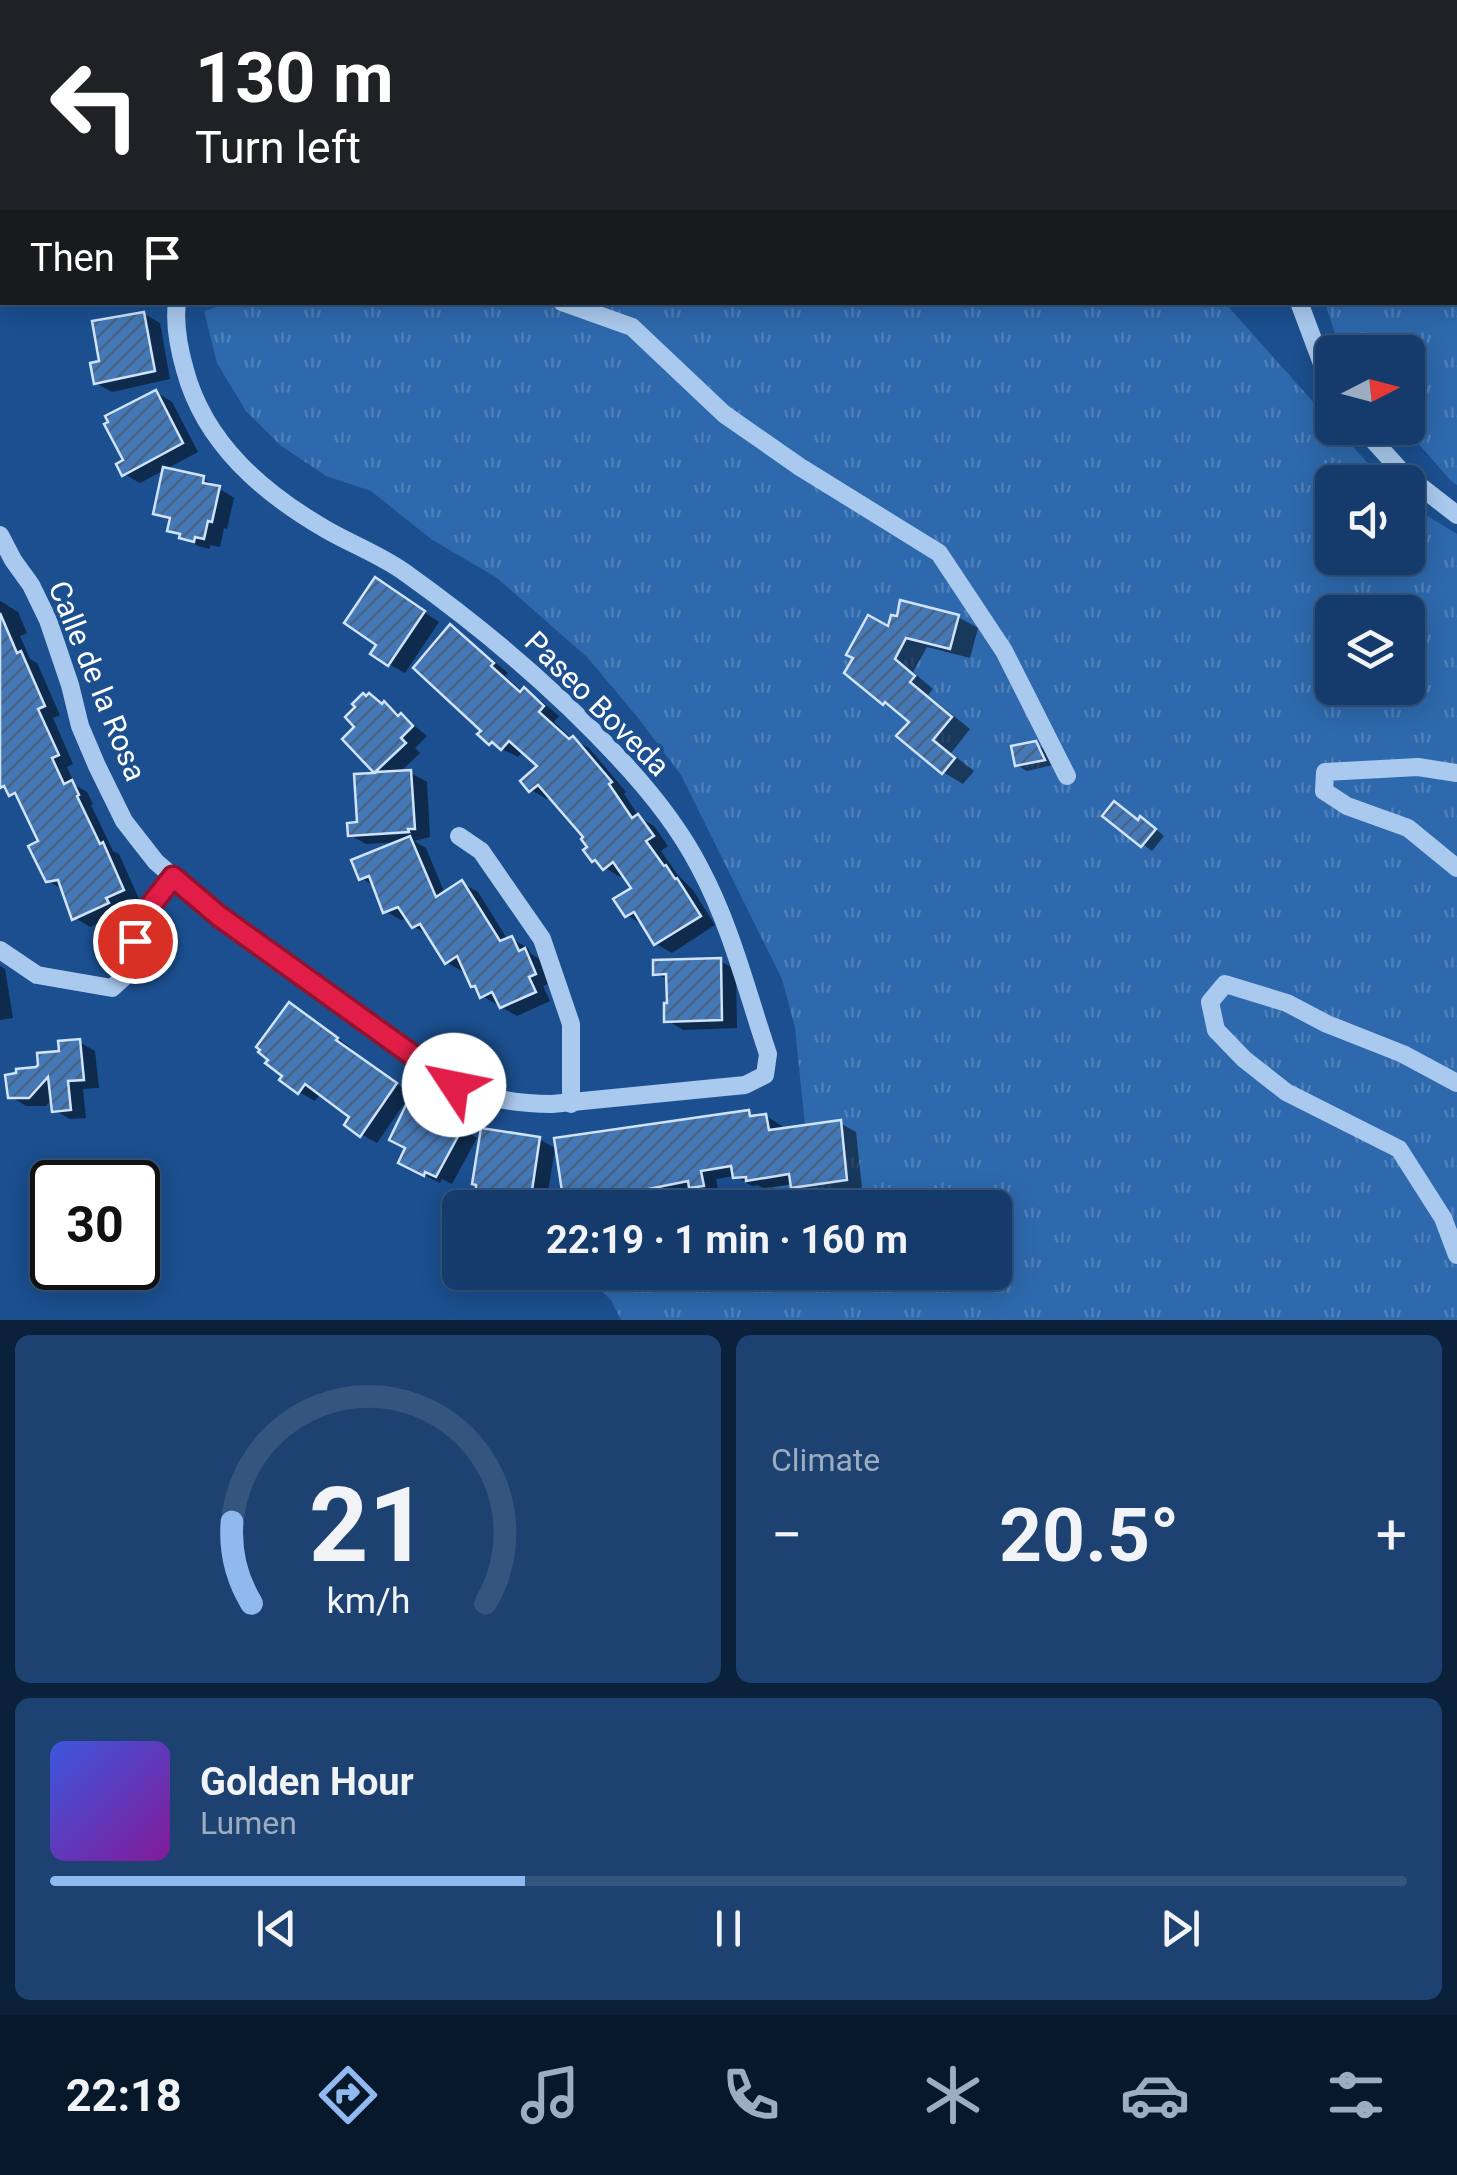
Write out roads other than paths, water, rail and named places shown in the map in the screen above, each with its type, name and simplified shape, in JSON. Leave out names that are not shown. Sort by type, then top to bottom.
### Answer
[{"type":"street","name":"Paseo Boveda","points":[[177,305],[180,352],[190,390],[204,420],[252,478],[312,521],[402,570],[552,689],[663,810],[700,868],[725,926],[768,1054],[766,1075],[744,1085],[571,1104]]},
{"type":"street","points":[[570,305],[632,327],[724,414],[800,467],[940,553],[1004,651],[1067,776]]},
{"type":"street","points":[[1300,305],[1315,345]]},
{"type":"street","points":[[1377,445],[1402,472],[1457,515]]},
{"type":"street","name":"Calle de la Rosa","points":[[0,535],[5,541],[6,558],[31,585],[48,620],[80,726],[124,821],[156,862],[219,916],[454,1085],[486,1098],[524,1104],[571,1104]]},
{"type":"street","points":[[1457,773],[1418,766],[1325,772],[1324,791],[1347,806],[1408,828],[1457,868]]},
{"type":"street","points":[[459,836],[480,851],[542,939],[570,1024],[571,1104]]},
{"type":"street","points":[[0,950],[37,975],[112,988],[123,978],[144,914],[173,877]]},
{"type":"street","points":[[1457,1083],[1403,1054],[1327,1024],[1287,1003],[1225,984],[1210,1002],[1216,1030],[1244,1059],[1286,1092],[1399,1148],[1443,1218],[1457,1254]]}]
